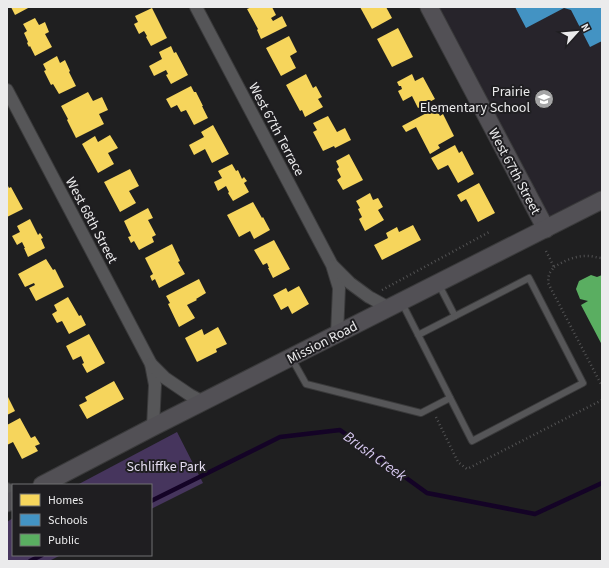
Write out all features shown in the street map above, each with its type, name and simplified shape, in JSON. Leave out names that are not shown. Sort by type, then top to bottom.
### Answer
[{"type":"main road","name":"West 67th Street","points":[[429,7],[546,229]]},
{"type":"main road","name":"Mission Road","points":[[44,484],[153,427],[602,200]]},
{"type":"street","name":"West 67th Terrace","points":[[196,7],[332,265],[339,288],[337,334]]},
{"type":"street","name":"West 68th Street","points":[[7,90],[151,364],[165,378],[203,402]]},
{"type":"street","name":"West 67th Terrace","points":[[332,265],[350,283],[369,297],[395,305]]},
{"type":"street","name":"West 68th Street","points":[[151,364],[155,386],[153,427]]},
{"type":"lane","points":[[395,305],[418,335],[472,441],[583,383],[529,278],[418,335]]},
{"type":"lane","points":[[438,283],[455,316]]},
{"type":"lane","points":[[291,357],[306,384],[421,413],[450,398]]},
{"type":"path","points":[[376,293],[491,231]]},
{"type":"path","points":[[546,251],[554,267]]},
{"type":"path","points":[[602,258],[578,256],[554,267],[548,274],[548,283],[602,386]]},
{"type":"shaded area","name":"Prairie Elementary School","points":[[437,7],[602,7],[602,191],[549,218]]},
{"type":"green space","name":"Schliffke Park","points":[[177,432],[203,483],[152,508],[152,484],[79,484]]},
{"type":"green space","points":[[12,519],[12,556],[59,556],[49,561],[7,561],[7,522]]},
{"type":"building: Homes","points":[[11,7],[30,7],[15,15]]},
{"type":"building: Homes","points":[[252,7],[272,7],[276,15],[271,18],[273,21],[282,16],[287,26],[261,39],[257,30],[258,29],[247,9]]},
{"type":"building: Homes","points":[[360,7],[386,7],[392,18],[372,29]]},
{"type":"building: Homes","points":[[152,8],[167,38],[151,46],[144,31],[139,34],[134,24],[138,22],[135,16]]},
{"type":"building: Homes","points":[[35,18],[39,25],[45,22],[49,32],[45,34],[52,47],[35,56],[27,43],[28,42],[24,33],[27,31],[23,24]]},
{"type":"building: Homes","points":[[398,28],[413,57],[392,67],[377,39]]},
{"type":"building: Homes","points":[[289,36],[297,52],[290,56],[296,68],[281,76],[266,48]]},
{"type":"building: Homes","points":[[171,46],[174,53],[176,52],[188,75],[171,84],[166,75],[168,74],[166,70],[154,76],[149,66],[162,59],[159,52]]},
{"type":"building: Homes","points":[[57,56],[60,63],[65,60],[76,86],[59,94],[53,84],[51,85],[44,71],[46,70],[43,64]]},
{"type":"building: Homes","points":[[306,74],[313,88],[316,86],[322,97],[318,99],[323,107],[305,117],[302,110],[300,111],[286,85]]},
{"type":"building: Homes","points":[[412,74],[415,81],[423,77],[435,99],[418,108],[412,96],[403,101],[398,91],[402,89],[397,82]]},
{"type":"building: Homes","points":[[191,86],[194,92],[196,92],[208,118],[194,125],[186,110],[181,112],[177,105],[171,108],[166,99]]},
{"type":"building: Homes","points":[[88,92],[93,101],[102,97],[108,110],[99,114],[104,124],[76,138],[61,106]]},
{"type":"building: Homes","points":[[436,108],[440,116],[443,114],[454,136],[438,145],[440,148],[430,154],[416,127],[406,132],[402,126]]},
{"type":"building: Homes","points":[[328,116],[337,132],[345,128],[351,140],[335,148],[334,146],[323,151],[313,132],[317,130],[313,123]]},
{"type":"building: Homes","points":[[213,125],[229,154],[212,163],[205,149],[194,155],[189,145],[204,137],[201,132]]},
{"type":"building: Homes","points":[[110,135],[118,148],[108,153],[114,164],[98,173],[82,144],[95,136],[98,142]]},
{"type":"building: Homes","points":[[455,145],[459,153],[462,151],[474,174],[458,183],[448,165],[438,170],[431,158]]},
{"type":"building: Homes","points":[[349,154],[363,180],[343,190],[337,180],[341,177],[337,169],[339,167],[336,161]]},
{"type":"building: Homes","points":[[232,164],[236,171],[238,170],[242,179],[244,177],[247,181],[244,183],[249,192],[233,201],[226,186],[218,191],[214,182],[222,178],[218,171]]},
{"type":"building: Homes","points":[[130,169],[139,186],[129,191],[136,203],[120,212],[104,182]]},
{"type":"building: Homes","points":[[479,183],[495,213],[478,222],[466,199],[461,202],[457,195]]},
{"type":"building: Homes","points":[[7,184],[9,188],[11,187],[23,209],[7,217]]},
{"type":"building: Homes","points":[[370,193],[373,200],[378,198],[383,207],[378,210],[384,220],[365,231],[359,219],[362,217],[358,209],[360,208],[356,201]]},
{"type":"building: Homes","points":[[253,202],[270,230],[254,239],[250,231],[239,237],[227,215]]},
{"type":"building: Homes","points":[[148,208],[153,218],[148,220],[156,235],[152,237],[154,242],[139,250],[134,241],[131,243],[128,237],[131,236],[124,221]]},
{"type":"building: Homes","points":[[30,219],[38,235],[40,233],[43,238],[41,239],[45,248],[28,257],[22,242],[17,245],[12,236],[20,232],[17,226]]},
{"type":"building: Homes","points":[[413,225],[421,240],[382,260],[374,245],[388,238],[386,233],[397,227],[399,232]]},
{"type":"building: Homes","points":[[274,240],[290,269],[273,278],[267,263],[263,265],[254,250]]},
{"type":"building: Homes","points":[[172,244],[180,261],[178,262],[185,274],[159,288],[155,279],[152,281],[150,276],[153,274],[145,258]]},
{"type":"building: Homes","points":[[46,259],[53,270],[55,269],[64,287],[36,301],[29,288],[35,285],[34,283],[25,287],[18,274]]},
{"type":"building: Homes","points":[[199,279],[206,293],[187,305],[195,318],[179,327],[168,304],[170,303],[166,296]]},
{"type":"building: Homes","points":[[299,286],[309,304],[292,314],[288,306],[281,310],[273,295],[286,288],[288,292]]},
{"type":"building: Homes","points":[[68,297],[79,316],[81,315],[86,325],[69,334],[62,321],[57,323],[52,314],[57,311],[54,305]]},
{"type":"building: Homes","points":[[218,327],[227,344],[216,349],[217,352],[197,362],[185,338],[202,329],[204,335]]},
{"type":"building: Homes","points":[[89,334],[105,363],[87,373],[82,364],[84,363],[81,356],[73,360],[66,346]]},
{"type":"building: Homes","points":[[114,381],[124,399],[87,419],[79,405],[87,401],[85,397]]},
{"type":"building: Homes","points":[[7,395],[15,411],[7,415]]},
{"type":"building: Homes","points":[[20,418],[31,438],[35,436],[40,444],[35,446],[38,451],[22,459],[13,442],[7,445],[7,425]]},
{"type":"building: Schools","points":[[515,7],[602,7],[602,41],[590,47],[571,10],[564,8],[526,28]]},
{"type":"building: Public","points":[[591,275],[597,277],[602,275],[602,345],[581,305],[588,301],[580,299],[576,289],[579,281]]},
{"type":"waterway","name":"Brush Creek","points":[[152,501],[280,437],[340,430],[427,493],[535,514],[602,483]]},
{"type":"waterway","name":"Brush Creek","points":[[30,561],[40,556]]},
{"type":"place","name":"Prairie Elementary School","points":[[544,99]]}]
